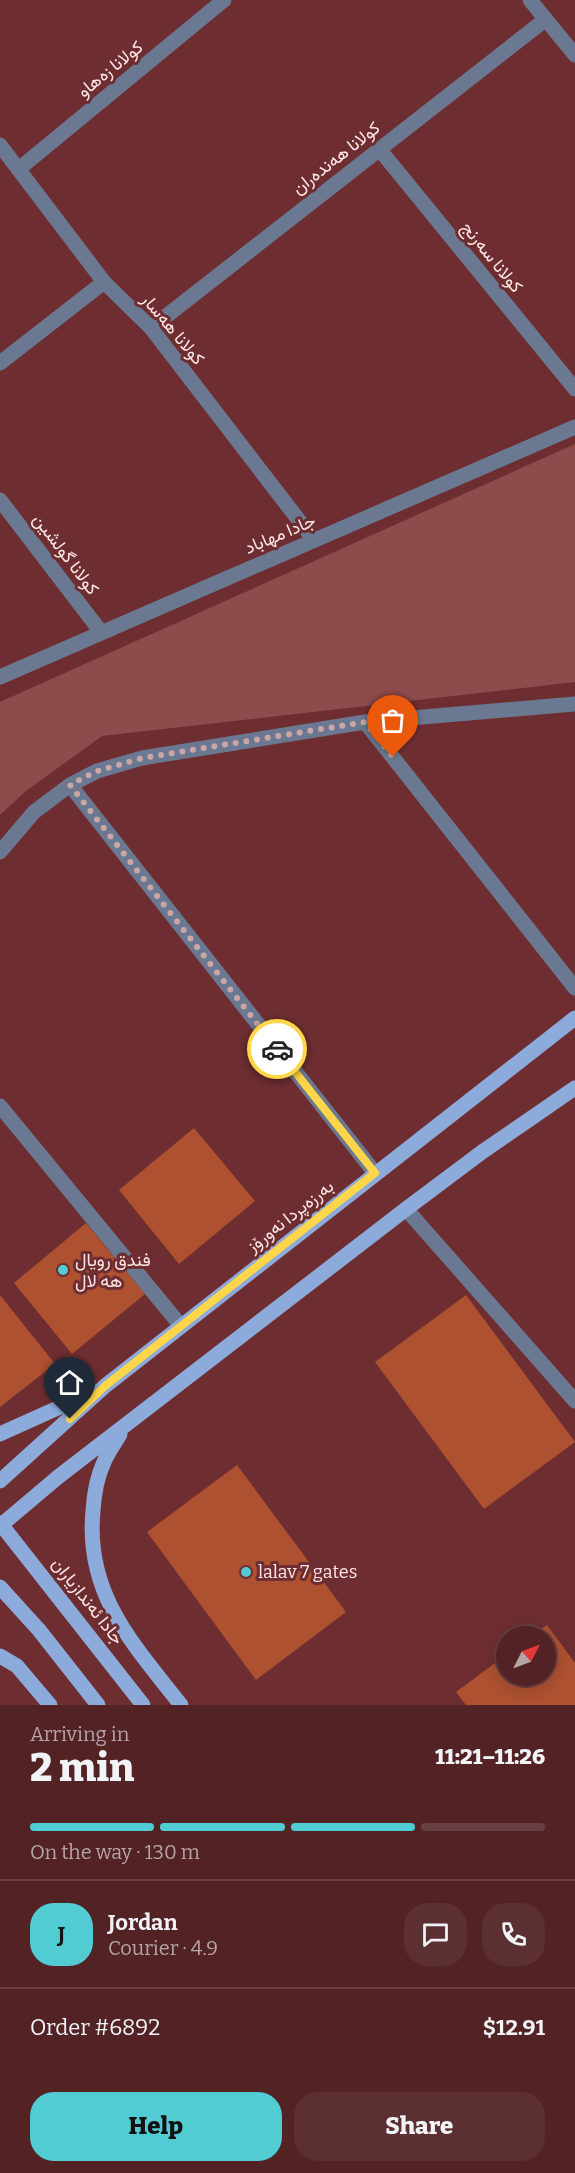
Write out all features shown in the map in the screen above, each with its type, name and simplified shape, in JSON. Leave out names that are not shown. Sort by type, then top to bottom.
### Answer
[{"type":"main road","name":"بەرزەپردا نەورۆز","points":[[0,1481],[105,1386],[575,1018]]},
{"type":"main road","points":[[0,1525],[58,1477],[406,1209],[482,1152],[575,1088]]},
{"type":"main road","points":[[0,1434],[105,1386]]},
{"type":"main road","points":[[123,1429],[103,1463],[94,1494],[92,1548],[96,1573],[110,1605],[132,1643],[181,1705]]},
{"type":"main road","name":"جادا ئەندازیاران","points":[[0,1525],[143,1705]]},
{"type":"main road","points":[[0,1587],[39,1630],[98,1705]]},
{"type":"main road","points":[[0,1656],[17,1666],[50,1705]]},
{"type":"street","name":"کولانا زەهاو","points":[[20,168],[224,0]]},
{"type":"street","points":[[530,0],[575,55]]},
{"type":"street","name":"کولانا هه‌نده‌ران","points":[[151,328],[546,19]]},
{"type":"street","name":"کولانا هه‌سار","points":[[0,145],[20,168],[104,282],[151,328],[314,540]]},
{"type":"street","name":"کولانا سەرنج","points":[[380,150],[575,389]]},
{"type":"street","points":[[0,363],[104,282]]},
{"type":"street","name":"جادا مهاباد","points":[[0,677],[575,427]]},
{"type":"street","name":"کولانا گولشین","points":[[0,500],[101,632]]},
{"type":"street","points":[[0,852],[34,812],[70,785],[97,771],[142,758],[365,722],[575,704]]},
{"type":"street","points":[[365,722],[575,988]]},
{"type":"street","points":[[70,785],[375,1173]]},
{"type":"street","points":[[0,1106],[181,1326]]},
{"type":"street","points":[[406,1209],[575,1401]]},
{"type":"shaded area","points":[[575,444],[575,682],[102,736],[26,791],[0,815],[0,702]]},
{"type":"building","points":[[194,1128],[255,1201],[179,1264],[119,1190]]},
{"type":"building","points":[[86,1223],[145,1294],[72,1354],[14,1283]]},
{"type":"building","points":[[0,1295],[55,1364],[0,1407]]},
{"type":"building","points":[[466,1295],[575,1442],[484,1509],[375,1362]]},
{"type":"building","name":"lalav 7 gates","points":[[237,1465],[346,1612],[256,1680],[147,1532]]},
{"type":"building","points":[[556,1637],[575,1663],[575,1705],[466,1705],[456,1692],[496,1662],[496,1686],[556,1686]]},
{"type":"way so far","points":[[277,1049],[70,785],[97,771],[142,758],[365,722],[393,757]]},
{"type":"place","name":"فندق رويال هه لال","points":[[63,1270]]},
{"type":"place","name":"lalav 7 gates","points":[[246,1572]]},
{"type":"route","points":[[70,1419],[105,1386],[375,1173],[277,1049]]}]
